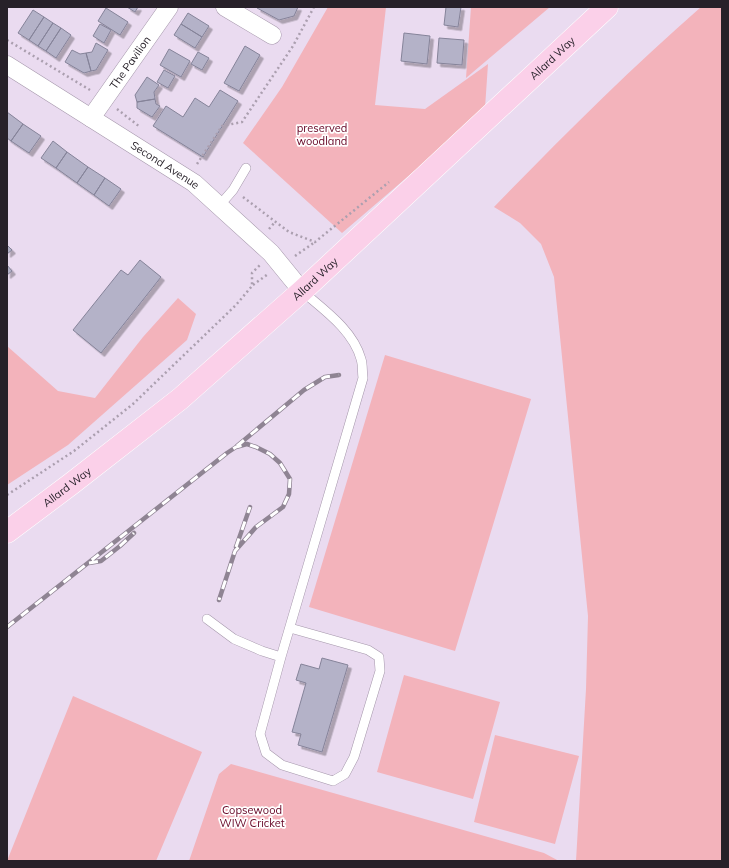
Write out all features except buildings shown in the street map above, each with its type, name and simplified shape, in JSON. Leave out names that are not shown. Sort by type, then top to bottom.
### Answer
[{"type":"main road","name":"Allard Way","points":[[7,532],[71,484],[180,398],[302,291],[607,7]]},
{"type":"street","name":"The Pavilion","points":[[91,118],[169,7]]},
{"type":"street","points":[[225,7],[272,35]]},
{"type":"street","name":"Second Avenue","points":[[7,65],[194,183],[271,253],[302,291]]},
{"type":"lane","points":[[220,206],[246,168]]},
{"type":"lane","points":[[290,628],[368,650],[379,658],[380,671],[354,757],[345,774],[333,781],[282,765],[266,753],[260,734],[281,656],[363,378],[361,360],[354,343],[341,326],[302,291]]},
{"type":"lane","points":[[207,619],[234,639],[262,651],[281,656]]},
{"type":"path","points":[[197,164],[222,126],[242,122],[293,46],[314,7]]},
{"type":"path","points":[[7,40],[105,99]]},
{"type":"path","points":[[275,222],[289,232],[315,242],[392,179]]},
{"type":"path","points":[[7,495],[74,451],[133,404],[236,305],[252,286],[252,273],[271,253]]},
{"type":"green space","name":"preserved woodland","points":[[328,7],[386,7],[375,105],[425,109],[488,64],[485,108],[342,233],[243,143],[282,87]]},
{"type":"green space","points":[[471,7],[550,7],[466,78]]},
{"type":"green space","points":[[701,7],[722,7],[722,861],[576,861],[586,689],[588,616],[554,277],[541,244],[520,223],[494,207],[596,105]]},
{"type":"green space","points":[[178,298],[196,314],[187,340],[68,445],[7,485],[7,346],[58,391],[95,398],[143,337]]},
{"type":"green space","points":[[385,355],[531,399],[455,651],[309,607]]},
{"type":"green space","points":[[404,675],[500,702],[473,799],[377,772]]},
{"type":"green space","points":[[73,696],[202,752],[156,861],[7,861]]},
{"type":"green space","points":[[495,735],[579,756],[555,844],[474,822]]},
{"type":"green space","name":"Copsewood WIW Cricket","points":[[231,764],[544,853],[559,861],[189,861],[219,774]]},
{"type":"railway","points":[[237,446],[304,390],[325,377],[339,375]]},
{"type":"railway","points":[[7,627],[227,453],[236,447],[247,444],[270,454],[280,463],[290,479],[289,494],[283,507],[256,527],[235,551],[219,600]]},
{"type":"railway","points":[[236,547],[250,507]]},
{"type":"railway","points":[[89,563],[101,561],[134,533]]}]
